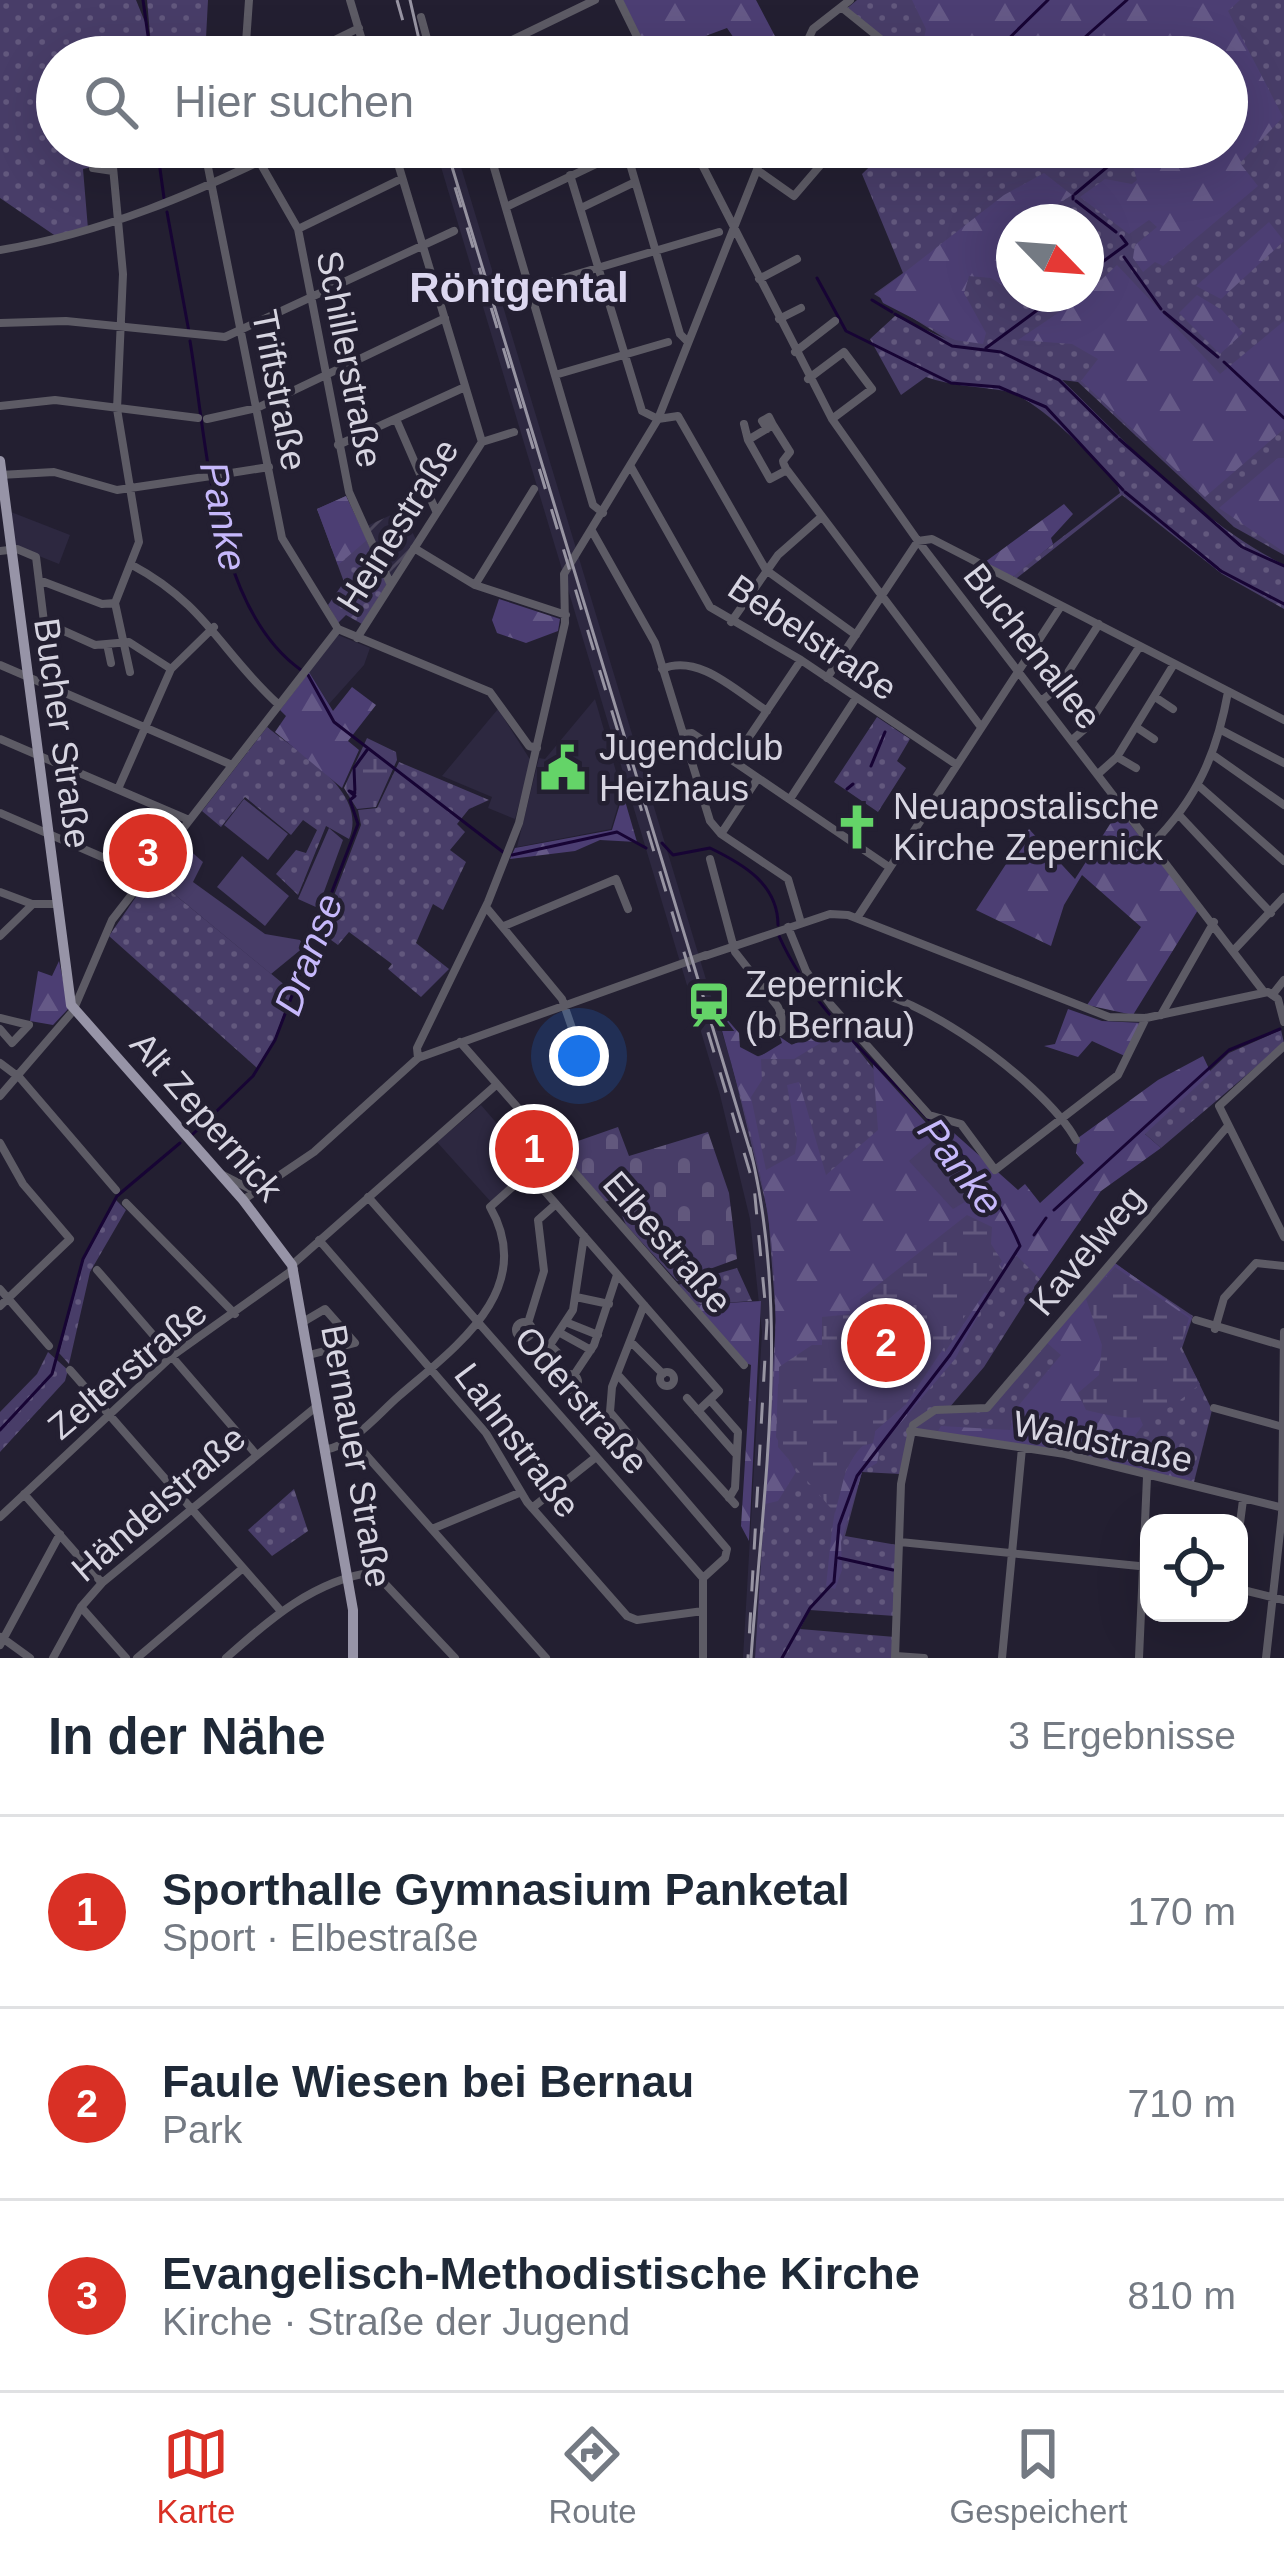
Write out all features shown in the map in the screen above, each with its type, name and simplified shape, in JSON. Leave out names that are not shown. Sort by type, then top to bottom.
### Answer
[{"type":"main road","name":"Bucher Straße","points":[[0,461],[5,551],[73,1011]]},
{"type":"main road","name":"Alt Zepernick","points":[[73,1011],[220,1174],[293,1267]]},
{"type":"main road","name":"Bernauer Straße","points":[[293,1267],[355,1623],[353,1658]]},
{"type":"street","points":[[246,36],[249,0]]},
{"type":"street","points":[[350,0],[360,36]]},
{"type":"street","points":[[521,36],[596,0]]},
{"type":"street","points":[[620,0],[637,36]]},
{"type":"street","points":[[810,36],[850,0]]},
{"type":"street","points":[[841,7],[877,36]]},
{"type":"street","points":[[422,17],[427,36]]},
{"type":"street","points":[[342,36],[358,28]]},
{"type":"street","points":[[93,168],[113,169],[120,220],[117,409],[139,542],[115,603],[130,672]]},
{"type":"street","name":"Triftstraße","points":[[208,168],[282,538],[338,628]]},
{"type":"street","points":[[0,250],[120,220],[247,168]]},
{"type":"street","name":"Schillerstraße","points":[[262,168],[298,229],[349,492],[391,584]]},
{"type":"street","name":"Heinestraße","points":[[398,168],[482,442]]},
{"type":"street","points":[[494,168],[593,505],[603,513]]},
{"type":"street","points":[[506,207],[585,168]]},
{"type":"street","points":[[633,168],[680,334],[688,342]]},
{"type":"street","name":"Buchenallee","points":[[704,168],[832,419],[917,541],[1280,1004],[1284,1022]]},
{"type":"street","points":[[418,1058],[417,1048],[509,854],[566,616],[565,574],[658,419],[757,170],[794,196],[818,168]]},
{"type":"street","points":[[570,175],[642,411],[658,419],[678,416],[766,570],[856,634]]},
{"type":"street","points":[[298,229],[401,179]]},
{"type":"street","points":[[580,208],[635,182]]},
{"type":"street","points":[[0,323],[66,321],[205,339],[242,332],[454,231]]},
{"type":"street","points":[[530,288],[718,232]]},
{"type":"street","points":[[759,279],[797,259]]},
{"type":"street","points":[[779,319],[801,308]]},
{"type":"street","points":[[0,406],[55,400],[202,418],[256,408],[445,318]]},
{"type":"street","points":[[795,352],[835,321]]},
{"type":"street","points":[[555,375],[668,342]]},
{"type":"street","points":[[808,379],[844,352],[872,389],[832,419]]},
{"type":"street","points":[[338,446],[465,387]]},
{"type":"street","points":[[396,419],[436,511]]},
{"type":"street","points":[[744,424],[770,479],[787,470]]},
{"type":"street","points":[[748,440],[770,427],[790,452],[783,461],[787,470],[820,518],[981,728]]},
{"type":"street","name":"Heinestraße","points":[[358,638],[482,442],[514,432]]},
{"type":"street","points":[[1,475],[54,472],[105,488],[133,489],[268,467]]},
{"type":"street","name":"Bebelstraße","points":[[631,467],[710,607],[800,660],[957,765]]},
{"type":"street","points":[[475,585],[534,489]]},
{"type":"street","points":[[731,622],[766,570],[820,518]]},
{"type":"street","points":[[592,531],[652,638],[706,813],[721,835],[788,879],[800,923]]},
{"type":"street","points":[[827,678],[917,541],[932,539],[1284,720]]},
{"type":"street","points":[[414,548],[475,585],[566,616]]},
{"type":"street","points":[[5,551],[35,557],[44,622],[95,645],[123,640],[171,669]]},
{"type":"street","points":[[132,565],[176,591],[214,627],[247,674],[279,705]]},
{"type":"street","points":[[39,580],[102,604],[115,603]]},
{"type":"street","points":[[856,918],[1061,606]]},
{"type":"street","points":[[1041,701],[1058,688],[1099,624]]},
{"type":"street","points":[[118,789],[171,669],[214,627]]},
{"type":"street","points":[[0,1096],[73,1011],[112,920],[338,628],[490,692],[529,746],[537,748]]},
{"type":"street","points":[[107,644],[111,663]]},
{"type":"street","points":[[1072,740],[1087,727],[1140,646]]},
{"type":"street","points":[[733,760],[800,660]]},
{"type":"street","points":[[662,669],[679,663],[705,670],[766,711]]},
{"type":"street","points":[[1098,774],[1117,757],[1174,664]]},
{"type":"street","points":[[0,665],[232,765]]},
{"type":"street","points":[[1152,844],[1199,786],[1214,755],[1228,692]]},
{"type":"street","points":[[1155,697],[1173,709]]},
{"type":"street","points":[[790,800],[856,698]]},
{"type":"street","points":[[1136,727],[1154,739]]},
{"type":"street","points":[[1221,730],[1284,763]]},
{"type":"street","points":[[682,734],[692,734],[733,760],[890,867]]},
{"type":"street","points":[[0,740],[189,820]]},
{"type":"street","points":[[1214,755],[1284,805]]},
{"type":"street","points":[[1117,757],[1136,769]]},
{"type":"street","points":[[721,835],[758,778]]},
{"type":"street","points":[[1199,786],[1284,861]]},
{"type":"street","points":[[0,813],[146,876]]},
{"type":"street","points":[[1179,814],[1271,913]]},
{"type":"street","points":[[710,860],[734,945],[750,976],[781,1012]]},
{"type":"street","points":[[504,926],[616,879],[628,909]]},
{"type":"street","points":[[0,892],[33,904],[56,904]]},
{"type":"street","points":[[1235,949],[1284,897]]},
{"type":"street","points":[[0,936],[33,904]]},
{"type":"street","points":[[486,907],[565,1005],[573,1031]]},
{"type":"street","points":[[243,1201],[308,1156],[418,1058],[830,914],[856,918],[1109,1017],[1161,1016],[1269,993],[1284,980]]},
{"type":"street","points":[[1161,1016],[1214,922]]},
{"type":"street","points":[[788,928],[820,992],[929,1115],[961,1124],[995,1171],[1118,1075],[1146,1018]]},
{"type":"street","points":[[820,992],[859,988],[898,999],[966,1038],[1064,1117],[1076,1140]]},
{"type":"street","points":[[0,1018],[29,1025],[16,1042],[8,1042],[0,1029]]},
{"type":"street","name":"Elbestraße","points":[[460,1042],[744,1365]]},
{"type":"street","name":"Kavelweg","points":[[910,1431],[935,1410],[987,1408],[1227,1127],[1220,1101],[1284,1046]]},
{"type":"street","points":[[0,1063],[116,1190]]},
{"type":"street","name":"Zelterstraße","points":[[0,1517],[172,1356],[293,1267],[496,1085]]},
{"type":"street","points":[[1227,1127],[1284,1237]]},
{"type":"street","points":[[0,1143],[22,1184],[70,1239],[4,1302]]},
{"type":"street","points":[[324,1450],[351,1438],[480,1324],[499,1289],[505,1261],[490,1207],[554,1151]]},
{"type":"street","points":[[529,1173],[719,1391],[698,1411]]},
{"type":"street","points":[[220,1174],[256,1192]]},
{"type":"street","name":"Oderstraße","points":[[368,1197],[703,1578]]},
{"type":"street","points":[[126,1203],[235,1314]]},
{"type":"street","points":[[527,1323],[544,1271],[538,1220],[556,1204]]},
{"type":"street","points":[[558,1353],[550,1346],[568,1323],[584,1236]]},
{"type":"street","name":"Lahnstraße","points":[[320,1240],[494,1443],[532,1508],[627,1616],[637,1620],[703,1611]]},
{"type":"street","points":[[1216,1329],[1224,1298],[1256,1263],[1284,1266]]},
{"type":"street","points":[[97,1270],[255,1454]]},
{"type":"street","points":[[574,1375],[598,1335],[617,1275]]},
{"type":"street","points":[[0,1289],[4,1302],[49,1346]]},
{"type":"street","points":[[576,1297],[609,1304]]},
{"type":"street","points":[[644,1305],[633,1344],[617,1375],[610,1400],[612,1418],[727,1549],[725,1558],[703,1578],[703,1658]]},
{"type":"street","points":[[303,1322],[325,1309],[355,1343],[309,1355]]},
{"type":"street","points":[[1196,1320],[1284,1346]]},
{"type":"street","points":[[568,1323],[598,1335]]},
{"type":"street","points":[[1266,1658],[1279,1598],[1284,1332]]},
{"type":"street","points":[[562,1334],[591,1350]]},
{"type":"street","points":[[633,1344],[663,1374]]},
{"type":"street","points":[[70,1370],[280,1610]]},
{"type":"street","points":[[617,1375],[732,1501],[738,1432],[710,1400]]},
{"type":"street","points":[[687,1398],[736,1454]]},
{"type":"street","name":"Händelstraße","points":[[53,1658],[80,1607],[103,1582],[316,1406]]},
{"type":"street","points":[[1214,1408],[1284,1427]]},
{"type":"street","points":[[910,1431],[901,1484],[896,1657],[923,1658]]},
{"type":"street","name":"Waldstraße","points":[[910,1431],[1022,1448],[1283,1508]]},
{"type":"street","points":[[351,1438],[546,1658]]},
{"type":"street","points":[[1002,1658],[1022,1448]]},
{"type":"street","points":[[532,1508],[596,1457]]},
{"type":"street","points":[[1147,1477],[1147,1514]]},
{"type":"street","points":[[432,1529],[520,1492]]},
{"type":"street","points":[[24,1494],[103,1582]]},
{"type":"street","points":[[1241,1514],[1243,1500]]},
{"type":"street","points":[[30,1658],[1,1640],[60,1534]]},
{"type":"street","points":[[900,1542],[1140,1565]]},
{"type":"street","points":[[136,1658],[243,1568]]},
{"type":"street","points":[[226,1658],[280,1610],[347,1577],[378,1574],[454,1658]]},
{"type":"street","points":[[1248,1591],[1279,1598]]},
{"type":"street","points":[[80,1607],[126,1658]]},
{"type":"street","points":[[1139,1658],[1142,1622]]},
{"type":"shaded area","points":[[441,168],[461,168],[733,1069],[768,1214],[774,1363],[755,1658],[743,1658],[762,1332],[750,1219],[720,1095]]},
{"type":"shaded area","points":[[402,510],[416,540],[390,579],[367,526]]},
{"type":"shaded area","points":[[11,512],[70,535],[59,564],[14,546]]},
{"type":"shaded area","points":[[338,635],[370,648],[364,665],[329,704],[309,672]]},
{"type":"shaded area","points":[[595,699],[622,792],[611,829],[517,847],[539,758],[545,759]]},
{"type":"shaded area","points":[[498,709],[531,761],[515,819],[488,808],[492,797],[442,776]]},
{"type":"shaded area","points":[[481,1105],[506,1134],[523,1120],[548,1149],[491,1202],[437,1142]]},
{"type":"green space","points":[[0,0],[136,0],[147,36],[36,36],[36,168],[87,168],[83,169],[88,229],[60,239],[0,198]]},
{"type":"green space","points":[[147,0],[208,0],[206,36],[150,36]]},
{"type":"green space","points":[[621,0],[756,0],[775,36],[733,36],[727,28],[705,36],[639,36]]},
{"type":"green space","points":[[857,0],[1284,0],[1284,555],[1234,527],[1078,382],[1062,380],[1194,505],[1284,565],[1284,609],[1222,574],[1122,495],[1013,581],[1014,574],[1120,493],[1116,481],[1061,427],[1014,394],[926,377],[901,395],[870,339],[895,316],[946,339],[874,294],[903,273],[862,174],[868,168],[1248,168],[1248,36],[877,36],[845,10]]},
{"type":"green space","points":[[912,0],[1240,0],[1228,11],[1241,36],[924,36],[926,29]]},
{"type":"green space","points":[[1248,50],[1283,117],[1248,154]]},
{"type":"green space","points":[[1133,168],[1244,168],[1258,186],[1163,266],[1155,262],[1143,272],[1133,258],[1135,245],[1157,227],[1149,220],[1129,234],[1104,215],[1104,204],[1089,204],[1080,197],[1105,179],[1132,184],[1137,180]]},
{"type":"green space","points":[[1044,173],[1072,195],[1058,204],[996,204],[996,281],[969,276],[964,293],[986,333],[983,344],[955,340],[883,303],[878,293],[1004,195]]},
{"type":"green space","points":[[1269,222],[1284,241],[1221,299],[1196,286]]},
{"type":"green space","points":[[1117,265],[1220,374],[1284,321],[1284,429],[1205,497],[1081,381],[1098,359],[1072,344],[1018,340],[1059,312],[1104,312],[1104,277]]},
{"type":"green space","points":[[1197,295],[1222,310],[1243,333],[1220,354],[1179,313]]},
{"type":"green space","points":[[1278,458],[1284,458],[1284,552],[1219,508]]},
{"type":"green space","points":[[346,496],[387,584],[362,624],[346,615],[338,623],[328,605],[344,582],[317,509]]},
{"type":"green space","points":[[346,496],[367,540],[338,565],[317,509]]},
{"type":"green space","points":[[1064,504],[1073,514],[1051,538],[1053,544],[1010,579],[981,565]]},
{"type":"green space","points":[[499,599],[560,619],[558,631],[526,643],[497,633],[492,620]]},
{"type":"green space","points":[[309,672],[333,711],[352,687],[376,705],[348,741],[359,750],[342,788],[275,732],[286,716],[280,710]]},
{"type":"green space","points":[[877,717],[910,739],[897,761],[906,768],[878,812],[834,782]]},
{"type":"green space","points":[[267,727],[328,775],[349,805],[353,822],[349,839],[326,826],[298,895],[276,874],[296,850],[306,853],[317,830],[303,820],[291,835],[245,797],[221,827],[202,811]]},
{"type":"green space","points":[[367,738],[396,752],[397,760],[376,807],[357,809],[344,788]]},
{"type":"green space","points":[[399,762],[489,800],[469,809],[457,824],[465,832],[450,850],[466,862],[443,910],[433,904],[416,943],[449,969],[421,997],[388,969],[392,964],[349,932],[338,945],[320,932],[361,825],[358,810],[377,808]]},
{"type":"green space","points":[[623,794],[637,842],[600,840],[575,851],[510,859],[515,848],[612,830]]},
{"type":"green space","points":[[244,799],[288,834],[268,860],[224,825]]},
{"type":"green space","points":[[1119,810],[1198,910],[1133,1015],[1087,1005],[1141,927],[1082,875],[1064,905],[1051,946],[976,910],[1029,829],[1075,879]]},
{"type":"green space","points":[[329,828],[343,840],[318,908],[298,899]]},
{"type":"green space","points":[[178,840],[203,862],[193,882],[265,934],[300,940],[304,947],[271,974],[151,875]]},
{"type":"green space","points":[[242,856],[289,896],[265,926],[217,887]]},
{"type":"green space","points":[[151,875],[292,991],[273,1043],[257,1068],[109,936]]},
{"type":"green space","points":[[59,961],[69,1008],[53,1025],[30,1021],[38,971],[52,976]]},
{"type":"green space","points":[[1068,1009],[1102,1021],[1143,1023],[1127,1057],[1092,1041],[1078,1057],[1044,1046],[1055,1044]]},
{"type":"green space","points":[[726,1018],[739,1033],[740,1047],[759,1057],[782,1043],[780,1037],[792,1045],[837,1025],[842,1030],[794,1059],[761,1059],[762,1080],[751,1097],[766,1170],[795,1154],[797,1139],[787,1085],[799,1082],[826,1175],[878,1130],[873,1064],[930,1127],[945,1125],[1018,1190],[1025,1184],[1040,1203],[1084,1163],[1076,1153],[1078,1138],[1158,1080],[1203,1056],[1211,1073],[1145,1134],[1161,1148],[1101,1191],[1040,1279],[1016,1255],[1004,1272],[988,1245],[921,1336],[945,1352],[985,1292],[989,1295],[955,1359],[880,1447],[877,1463],[862,1472],[841,1542],[842,1570],[835,1589],[826,1586],[842,1482],[860,1448],[906,1404],[835,1363],[778,1384],[776,1437],[796,1472],[778,1501],[765,1504],[775,1360],[772,1253],[759,1169],[721,1027]],"holes":[[[931,1142],[975,1195],[953,1208],[910,1161]]]},
{"type":"green space","points":[[841,1028],[1040,1279],[984,1367],[949,1408],[987,1409],[1115,1264],[1193,1316],[1182,1348],[1212,1410],[1193,1486],[1109,1463],[910,1428],[900,1474],[862,1472],[845,1536],[897,1545],[895,1616],[810,1610],[800,1629],[895,1637],[893,1658],[755,1658],[776,1319],[768,1213],[732,1065]]},
{"type":"green space","points":[[1281,1030],[1284,1043],[1161,1148],[1144,1133],[1229,1053]]},
{"type":"green space","points":[[618,1127],[629,1156],[708,1132],[729,1193],[737,1259],[677,1281],[626,1225],[615,1199],[604,1202],[558,1148]]},
{"type":"green space","points":[[932,1141],[976,1195],[953,1209],[909,1161]]},
{"type":"green space","points":[[116,1200],[126,1210],[90,1272],[69,1364],[59,1353],[84,1259]]},
{"type":"green space","points":[[967,1215],[992,1227],[991,1244],[1002,1261],[906,1404],[875,1431],[873,1443],[859,1447],[846,1470],[835,1513],[778,1447],[779,1367],[812,1345],[822,1345],[822,1317],[862,1313],[860,1299]]},
{"type":"green space","points":[[1115,1263],[1192,1318],[1140,1418],[1143,1425],[1130,1442],[1134,1454],[1173,1455],[1178,1473],[1190,1478],[1192,1486],[1109,1464],[937,1433],[941,1426],[1010,1430],[1013,1412],[1061,1355],[1046,1342]]},
{"type":"green space","points":[[1115,1267],[1189,1318],[1180,1349],[1200,1384],[1172,1406],[1148,1416],[1086,1410],[1078,1393],[1099,1375],[1102,1345],[1086,1299]]},
{"type":"green space","points":[[737,1268],[752,1301],[691,1305],[674,1286]]},
{"type":"green space","points":[[761,1301],[749,1541],[741,1526],[751,1365],[738,1360],[691,1305]]},
{"type":"green space","points":[[48,1352],[68,1370],[65,1381],[0,1452],[0,1431],[8,1422],[0,1428],[0,1412],[37,1374]]},
{"type":"green space","points":[[294,1489],[308,1531],[272,1556],[248,1530]]},
{"type":"waterway","name":"Panke","points":[[143,0],[148,36]]},
{"type":"waterway","points":[[1011,36],[1048,0]]},
{"type":"waterway","points":[[1086,36],[1127,0]]},
{"type":"waterway","name":"Panke","points":[[160,168],[164,198]]},
{"type":"waterway","points":[[1075,194],[1106,168]]},
{"type":"waterway","points":[[1076,201],[1116,232]]},
{"type":"waterway","name":"Panke","points":[[167,212],[189,332]]},
{"type":"waterway","points":[[1104,261],[1127,244],[1121,236]]},
{"type":"waterway","points":[[1124,257],[1161,309]]},
{"type":"waterway","points":[[817,278],[846,331],[951,383],[999,387],[1046,407],[1123,490]]},
{"type":"waterway","points":[[872,300],[892,312]]},
{"type":"waterway","points":[[986,348],[1035,312]]},
{"type":"waterway","points":[[1164,312],[1218,357]]},
{"type":"waterway","points":[[895,314],[952,346],[1001,352],[1059,380],[1117,437]]},
{"type":"waterway","points":[[190,341],[209,473],[232,565],[249,607],[272,642],[301,670]]},
{"type":"waterway","points":[[1224,362],[1284,418]]},
{"type":"waterway","points":[[1119,439],[1242,547],[1284,566]]},
{"type":"waterway","points":[[1125,492],[1221,571],[1284,604]]},
{"type":"waterway","name":"Panke","points":[[308,675],[334,722],[503,852]]},
{"type":"waterway","points":[[871,766],[885,732]]},
{"type":"waterway","name":"Dranse","points":[[193,1134],[253,1076],[275,1040],[358,824],[350,800],[355,796],[349,791],[355,793],[354,768],[367,750]]},
{"type":"waterway","points":[[847,789],[853,784]]},
{"type":"waterway","name":"Panke","points":[[512,855],[617,832],[646,848]]},
{"type":"waterway","name":"Panke","points":[[662,843],[673,855],[710,848],[746,869],[772,898],[778,925]]},
{"type":"waterway","name":"Panke","points":[[779,936],[802,978],[832,1017],[969,1164],[998,1203],[1020,1246],[950,1355],[857,1476],[839,1525],[834,1582],[810,1608],[782,1658]]},
{"type":"waterway","points":[[1054,1210],[1229,1050],[1280,1029]]},
{"type":"waterway","name":"Dranse","points":[[0,1430],[52,1374],[83,1259],[117,1196],[180,1143]]},
{"type":"waterway","points":[[1034,1235],[1046,1218]]},
{"type":"waterway","points":[[839,1558],[893,1570]]},
{"type":"tram line","points":[[410,0],[418,36]]},
{"type":"tram line","points":[[452,168],[753,1161]]},
{"type":"tram line","points":[[750,1148],[769,1274],[771,1338],[767,1466],[751,1658]]},
{"type":"railway","points":[[397,0],[407,36]]},
{"type":"railway","points":[[449,168],[754,1186],[767,1322],[748,1658]]},
{"type":"place","name":"Jugendclub Heizhaus","points":[[563,768]]},
{"type":"place","name":"Neuapostalische Kirche Zepernick","points":[[857,827]]},
{"type":"place","name":"Evangelisch-Methodistische Kirche","points":[[148,853]]},
{"type":"place","name":"Zepernick (b Bernau)","points":[[709,1005]]},
{"type":"place","name":"Sporthalle Gymnasium Panketal","points":[[534,1149]]},
{"type":"place","name":"Faule Wiesen bei Bernau","points":[[886,1343]]},
{"type":"district","name":"Röntgental","points":[[519,287]]}]
